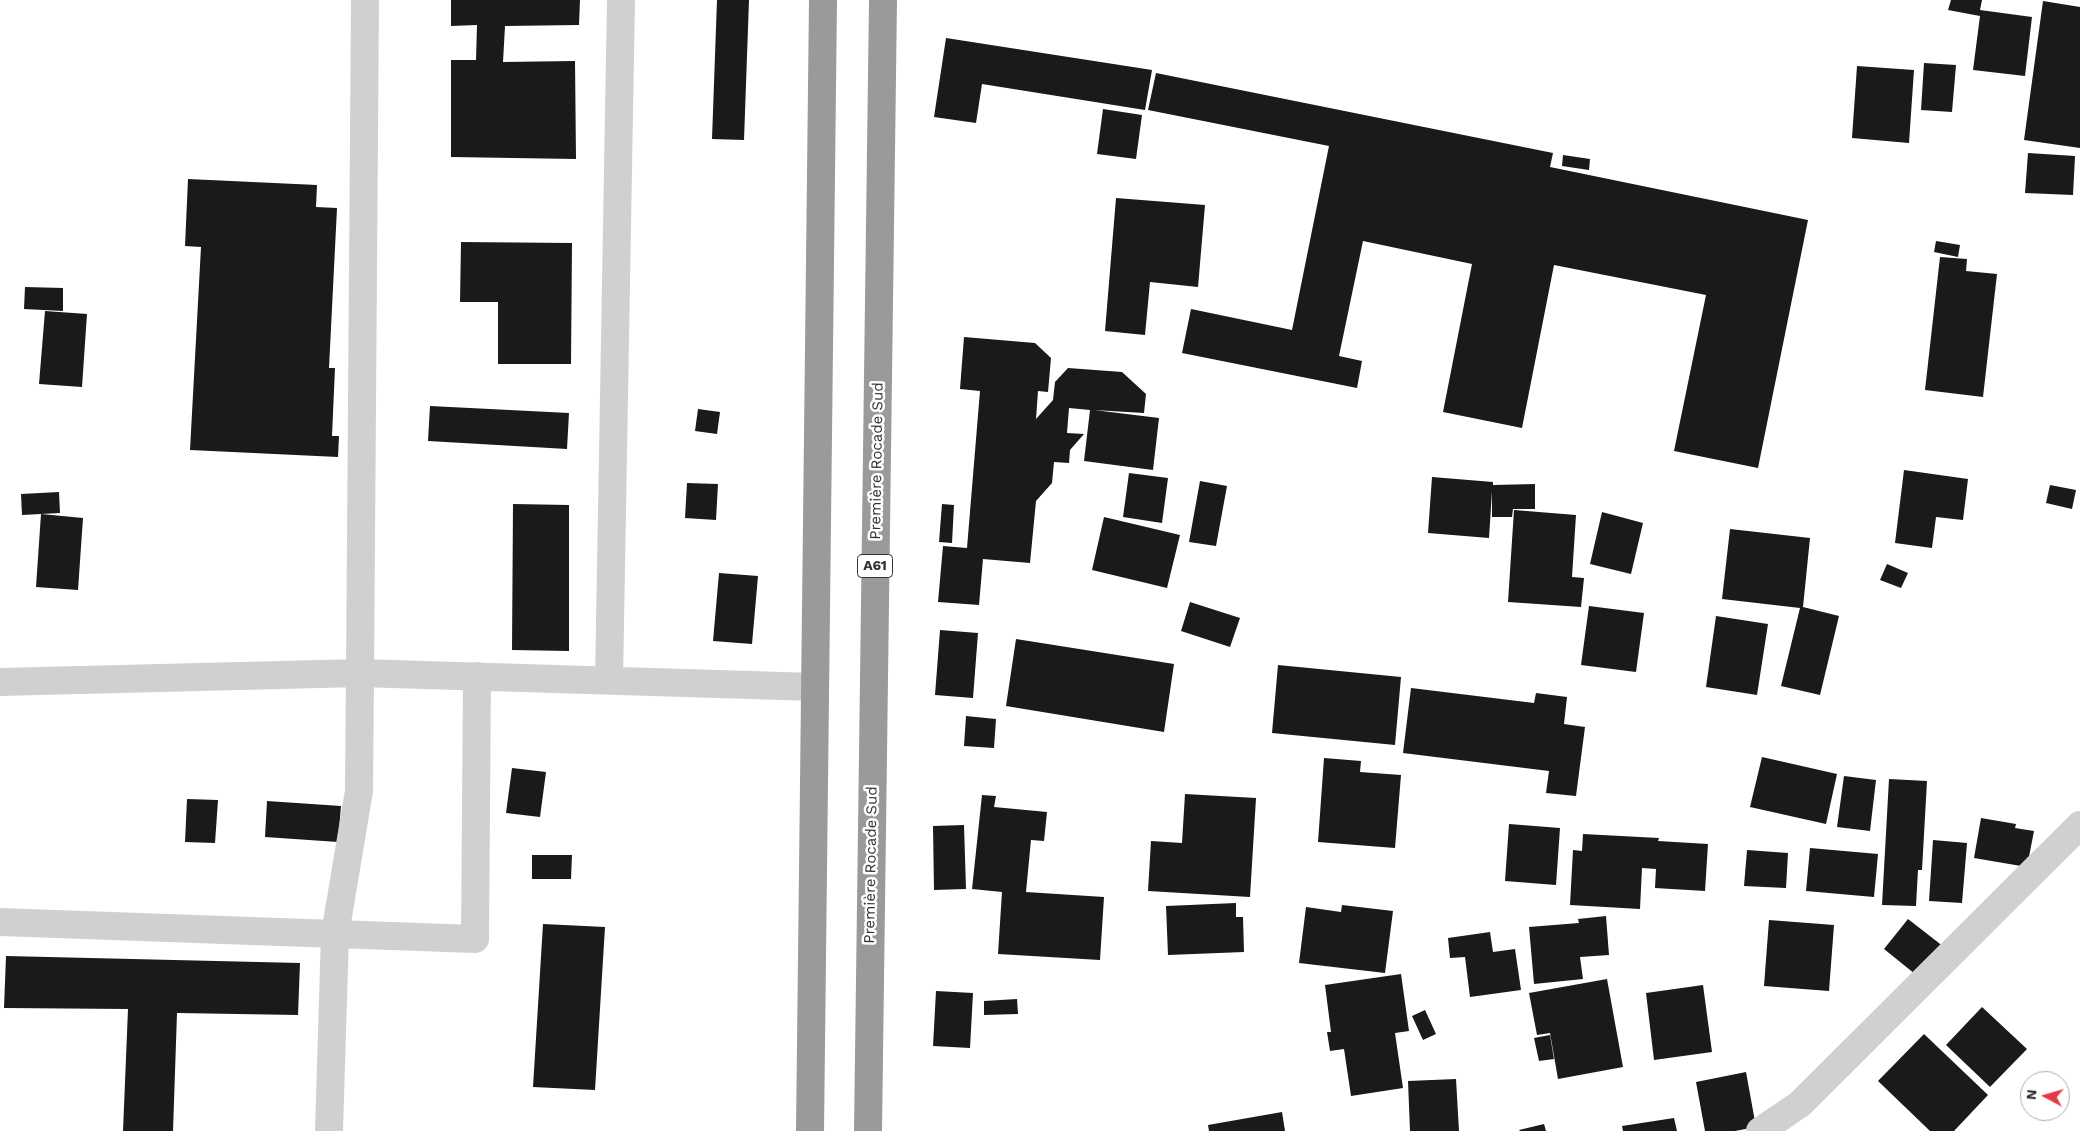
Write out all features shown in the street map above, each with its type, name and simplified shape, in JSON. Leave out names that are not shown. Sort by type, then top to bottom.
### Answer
[{"type":"highway","points":[[810,1131],[823,0]]},
{"type":"highway","name":"Première Rocade Sud","points":[[868,1131],[883,0]]},
{"type":"street","points":[[329,1131],[335,934],[359,791],[365,0]]},
{"type":"street","points":[[609,680],[621,0]]},
{"type":"street","points":[[0,682],[360,673],[815,686]]},
{"type":"street","points":[[0,922],[475,939],[477,676]]},
{"type":"street","points":[[1760,1131],[1800,1104],[2080,825]]},
{"type":"building","points":[[451,0],[580,0],[579,25],[505,26],[503,62],[575,61],[576,159],[451,157],[451,60],[476,60],[477,25],[451,26]]},
{"type":"building","points":[[717,0],[749,0],[744,140],[712,139]]},
{"type":"building","points":[[1951,0],[1982,0],[1980,10],[2032,17],[2025,76],[1973,70],[1980,16],[1948,10]]},
{"type":"building","points":[[2043,1],[2080,7],[2080,148],[2024,140]]},
{"type":"building","points":[[946,38],[1152,70],[1145,110],[982,84],[976,123],[934,117]]},
{"type":"building","points":[[1924,63],[1956,65],[1952,112],[1921,110]]},
{"type":"building","points":[[1857,66],[1914,70],[1909,143],[1852,138]]},
{"type":"building","points":[[1156,73],[1553,153],[1550,167],[1808,220],[1758,468],[1674,451],[1706,295],[1554,265],[1522,428],[1443,412],[1472,264],[1363,241],[1339,356],[1362,361],[1357,388],[1182,353],[1191,309],[1292,330],[1329,146],[1148,110]]},
{"type":"building","points":[[1103,109],[1142,115],[1136,159],[1097,154]]},
{"type":"building","points":[[2028,153],[2075,156],[2073,195],[2025,193]]},
{"type":"building","points":[[1563,155],[1590,159],[1589,170],[1562,166]]},
{"type":"building","points":[[188,179],[317,185],[316,207],[337,208],[329,368],[335,368],[332,436],[339,436],[338,457],[190,450],[201,247],[185,246]]},
{"type":"building","points":[[1116,198],[1205,205],[1198,287],[1150,282],[1145,335],[1105,331]]},
{"type":"building","points":[[1936,241],[1960,245],[1958,257],[1934,252]]},
{"type":"building","points":[[461,242],[572,243],[571,364],[498,364],[498,302],[460,302]]},
{"type":"building","points":[[1940,257],[1967,259],[1966,271],[1997,274],[1983,397],[1925,390]]},
{"type":"building","points":[[25,287],[63,288],[63,311],[24,309]]},
{"type":"building","points":[[45,311],[87,314],[82,387],[39,384]]},
{"type":"building","points":[[964,337],[1035,343],[1051,358],[1048,392],[1038,391],[1036,419],[1053,400],[1055,382],[1068,368],[1122,372],[1146,394],[1144,413],[1094,410],[1159,418],[1153,470],[1084,461],[1090,410],[1069,408],[1067,433],[1084,434],[1070,450],[1069,463],[1054,462],[1052,483],[1036,501],[1030,563],[983,559],[979,605],[938,602],[943,546],[967,548],[980,391],[960,389]]},
{"type":"building","points":[[430,406],[569,413],[567,449],[428,441]]},
{"type":"building","points":[[698,409],[720,412],[717,434],[695,431]]},
{"type":"building","points":[[1904,470],[1968,479],[1963,520],[1936,517],[1932,548],[1895,543]]},
{"type":"building","points":[[1129,473],[1168,478],[1162,523],[1123,517]]},
{"type":"building","points":[[1432,477],[1493,482],[1493,485],[1535,484],[1535,509],[1513,509],[1512,517],[1492,517],[1492,491],[1489,538],[1428,533]]},
{"type":"building","points":[[1200,481],[1227,486],[1216,546],[1189,542]]},
{"type":"building","points":[[687,483],[718,484],[716,520],[685,518]]},
{"type":"building","points":[[2050,485],[2076,490],[2072,509],[2046,503]]},
{"type":"building","points":[[59,492],[60,513],[22,515],[21,494]]},
{"type":"building","points":[[513,504],[569,505],[569,651],[512,650]]},
{"type":"building","points":[[942,504],[954,505],[952,543],[939,542]]},
{"type":"building","points":[[1514,510],[1576,515],[1572,577],[1584,578],[1581,607],[1508,602]]},
{"type":"building","points":[[1602,512],[1643,523],[1631,574],[1590,564]]},
{"type":"building","points":[[41,514],[83,518],[78,590],[36,587]]},
{"type":"building","points":[[1104,517],[1180,535],[1167,588],[1092,570]]},
{"type":"building","points":[[1730,529],[1810,538],[1803,607],[1839,616],[1820,695],[1781,686],[1800,608],[1722,599]]},
{"type":"building","points":[[1887,564],[1908,573],[1901,588],[1880,580]]},
{"type":"building","points":[[719,573],[758,576],[752,644],[713,641]]},
{"type":"building","points":[[1190,602],[1240,618],[1230,647],[1181,631]]},
{"type":"building","points":[[1589,606],[1644,613],[1636,672],[1581,665]]},
{"type":"building","points":[[1716,616],[1768,624],[1757,695],[1706,687]]},
{"type":"building","points":[[940,630],[978,633],[973,698],[935,695]]},
{"type":"building","points":[[1016,639],[1174,664],[1164,732],[1006,706]]},
{"type":"building","points":[[1278,665],[1401,677],[1395,745],[1272,733]]},
{"type":"building","points":[[1411,688],[1534,703],[1536,693],[1567,697],[1564,724],[1585,727],[1576,796],[1546,793],[1549,771],[1403,753]]},
{"type":"building","points":[[966,716],[996,719],[994,748],[964,746]]},
{"type":"building","points":[[1762,757],[1837,774],[1826,824],[1750,807]]},
{"type":"building","points":[[1324,758],[1361,761],[1360,772],[1401,775],[1395,848],[1318,842]]},
{"type":"building","points":[[512,768],[546,772],[540,817],[506,813]]},
{"type":"building","points":[[1844,776],[1876,780],[1870,831],[1837,827]]},
{"type":"building","points":[[1889,779],[1927,781],[1922,870],[1918,870],[1916,906],[1882,905]]},
{"type":"building","points":[[1185,794],[1256,798],[1250,897],[1148,891],[1151,841],[1182,843]]},
{"type":"building","points":[[982,795],[996,796],[994,807],[1047,812],[1044,841],[1031,840],[1026,892],[1104,897],[1100,960],[998,954],[1002,892],[972,889]]},
{"type":"building","points":[[187,799],[218,800],[215,843],[185,842]]},
{"type":"building","points":[[267,801],[341,806],[338,842],[265,837]]},
{"type":"building","points":[[1981,818],[2016,824],[2015,828],[2034,831],[2027,867],[1974,858]]},
{"type":"building","points":[[1509,824],[1560,828],[1556,885],[1505,881]]},
{"type":"building","points":[[964,825],[966,889],[934,890],[933,826]]},
{"type":"building","points":[[1583,834],[1659,838],[1658,841],[1708,844],[1705,891],[1655,888],[1656,869],[1642,868],[1640,909],[1570,905],[1573,850],[1582,851]]},
{"type":"building","points":[[1933,840],[1967,843],[1962,903],[1929,901]]},
{"type":"building","points":[[1810,848],[1878,854],[1874,897],[1806,891]]},
{"type":"building","points":[[1747,850],[1788,853],[1786,888],[1744,886]]},
{"type":"building","points":[[532,855],[572,855],[571,879],[532,879]]},
{"type":"building","points":[[1236,903],[1236,917],[1243,917],[1244,952],[1168,955],[1166,906]]},
{"type":"building","points":[[1342,905],[1393,911],[1385,973],[1299,963],[1306,907],[1341,912]]},
{"type":"building","points":[[1606,916],[1609,955],[1580,957],[1583,979],[1534,984],[1529,927],[1579,923],[1578,919]]},
{"type":"building","points":[[1908,919],[1944,947],[1920,978],[1884,949]]},
{"type":"building","points":[[1769,920],[1834,925],[1829,991],[1764,986]]},
{"type":"building","points":[[543,924],[605,927],[595,1090],[533,1087]]},
{"type":"building","points":[[1490,932],[1493,952],[1515,949],[1521,990],[1470,997],[1465,957],[1450,958],[1448,938]]},
{"type":"building","points":[[6,956],[300,963],[298,1015],[177,1013],[173,1131],[123,1131],[128,1009],[4,1008]]},
{"type":"building","points":[[1401,974],[1409,1031],[1395,1033],[1403,1088],[1351,1096],[1344,1049],[1330,1051],[1327,1032],[1331,1032],[1325,985]]},
{"type":"building","points":[[1607,979],[1623,1067],[1558,1079],[1550,1033],[1537,1035],[1529,993]]},
{"type":"building","points":[[1703,985],[1712,1052],[1654,1060],[1646,993]]},
{"type":"building","points":[[936,991],[973,993],[970,1048],[933,1046]]},
{"type":"building","points":[[1017,999],[1018,1014],[984,1015],[984,1001]]},
{"type":"building","points":[[1982,1007],[2027,1049],[1990,1087],[1946,1045]]},
{"type":"building","points":[[1425,1010],[1436,1034],[1423,1040],[1412,1016]]},
{"type":"building","points":[[1924,1034],[1988,1095],[1954,1131],[1930,1131],[1878,1081]]},
{"type":"building","points":[[1550,1035],[1554,1059],[1539,1061],[1534,1038]]},
{"type":"building","points":[[1746,1072],[1756,1127],[1735,1131],[1705,1131],[1696,1082]]},
{"type":"building","points":[[1456,1079],[1459,1131],[1410,1131],[1408,1081]]},
{"type":"building","points":[[1282,1112],[1285,1131],[1209,1131],[1208,1125]]},
{"type":"building","points":[[1674,1118],[1677,1131],[1623,1131],[1622,1126]]},
{"type":"building","points":[[1544,1124],[1546,1131],[1519,1130]]}]
